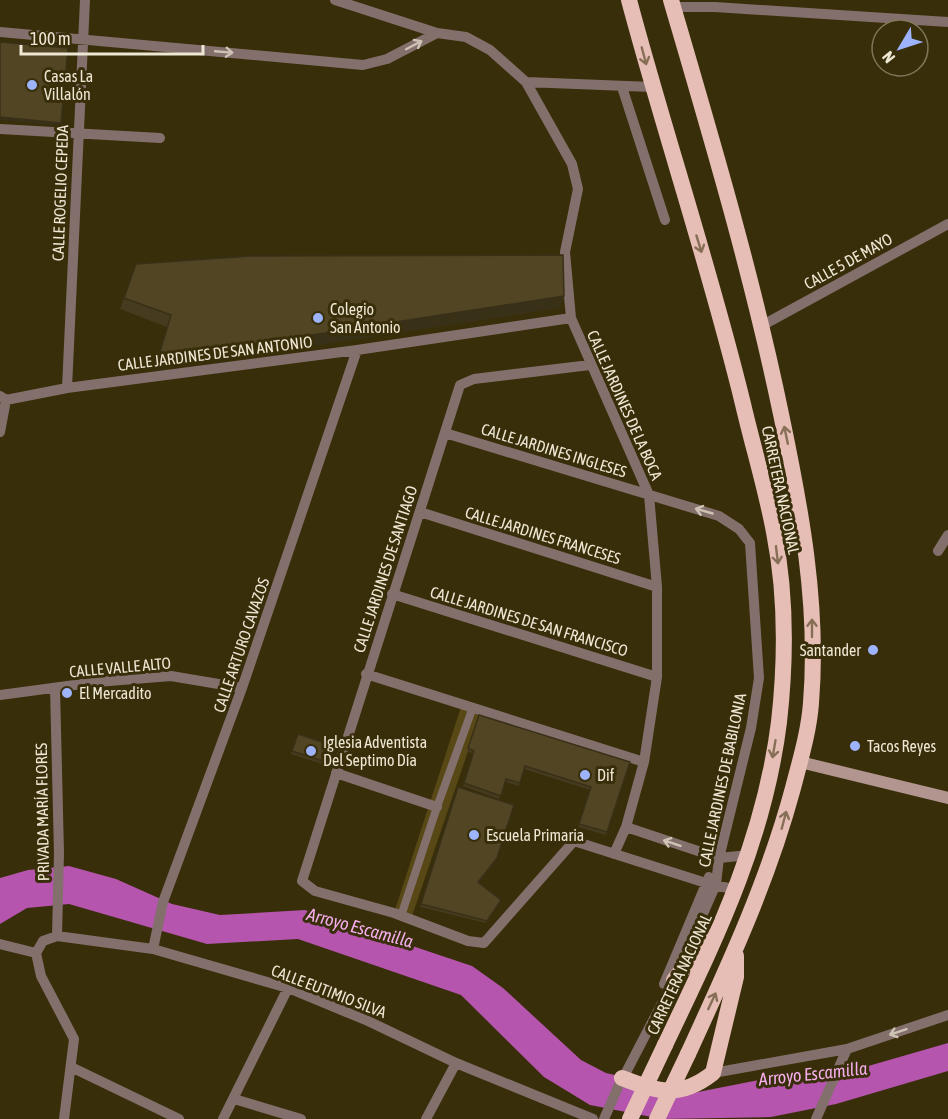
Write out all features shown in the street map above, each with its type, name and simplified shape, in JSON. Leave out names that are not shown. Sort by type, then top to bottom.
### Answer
[{"type":"highway","name":"CARRETERA NACIONAL","points":[[629,0],[652,87],[725,331],[774,532],[783,595],[779,722],[769,779],[749,855],[726,915],[630,1119]]},
{"type":"highway","name":"CARRETERA NACIONAL","points":[[657,1119],[736,949],[781,833],[800,762],[811,704],[812,613],[798,491],[762,325],[672,3]]},
{"type":"highway","points":[[674,980],[726,915]]},
{"type":"highway","points":[[622,1082],[655,1091],[668,1091],[689,1087],[713,1073],[736,977],[736,949]]},
{"type":"main road","points":[[800,762],[948,798]]},
{"type":"street","name":"CALLE ROGELIO CEPEDA","points":[[67,388],[85,0]]},
{"type":"street","name":"CALLE JARDINES DE LA BOCA","points":[[335,0],[437,33],[465,37],[490,50],[526,82],[572,164],[578,189],[565,252],[571,318],[649,495],[657,587],[657,677],[644,762],[626,827],[614,854]]},
{"type":"street","points":[[672,3],[948,22]]},
{"type":"street","points":[[0,32],[363,65],[387,59],[437,33]]},
{"type":"street","points":[[526,82],[652,87]]},
{"type":"street","points":[[622,87],[665,220]]},
{"type":"street","points":[[0,129],[160,138]]},
{"type":"street","name":"CALLE 5 DE MAYO","points":[[762,325],[948,224]]},
{"type":"street","name":"CALLE JARDINES DE SAN ANTONIO","points":[[3,398],[357,350],[571,318]]},
{"type":"street","name":"CALLE ARTURO CAVAZOS","points":[[153,949],[163,902],[242,688],[357,350]]},
{"type":"street","name":"CALLE JARDINES DE SANTIAGO","points":[[401,916],[307,887],[302,881],[457,391],[466,381],[590,365]]},
{"type":"street","points":[[0,432],[3,398]]},
{"type":"street","name":"CALLE JARDINES INGLESES","points":[[445,433],[719,516],[739,529],[750,543]]},
{"type":"street","name":"CALLE JARDINES FRANCESES","points":[[420,512],[657,587]]},
{"type":"street","points":[[938,551],[948,535]]},
{"type":"street","name":"CALLE JARDINES DE BABILONIA","points":[[622,1082],[674,980],[711,884],[736,797],[759,678],[750,543]]},
{"type":"street","name":"CALLE JARDINES DE SAN FRANCISCO","points":[[392,594],[657,677]]},
{"type":"street","points":[[366,674],[644,762]]},
{"type":"street","name":"CALLE VALLE ALTO","points":[[0,695],[171,676],[242,688]]},
{"type":"street","name":"PRIVADA MARÍA FLORES","points":[[55,688],[59,853],[57,936]]},
{"type":"street","points":[[473,707],[401,916],[468,941],[484,943],[574,841],[737,890]]},
{"type":"street","points":[[336,773],[437,807]]},
{"type":"street","points":[[626,827],[719,858],[749,855]]},
{"type":"street","points":[[608,1117],[711,884]]},
{"type":"street","name":"CALLE EUTIMIO SILVA","points":[[36,953],[43,941],[57,936],[153,949],[288,988],[368,1021],[456,1063],[592,1118],[608,1117]]},
{"type":"street","points":[[0,944],[36,953],[41,976],[74,1039],[64,1119]]},
{"type":"street","points":[[223,1119],[288,988]]},
{"type":"street","points":[[713,1073],[847,1049],[948,1015]]},
{"type":"street","points":[[816,1119],[847,1049]]},
{"type":"street","points":[[426,1119],[456,1063]]},
{"type":"street","points":[[70,1067],[179,1119]]},
{"type":"street","points":[[234,1099],[301,1119]]},
{"type":"shaded area","points":[[462,704],[482,710],[411,919],[394,913]]},
{"type":"water","name":"Arroyo Escamilla","points":[[69,866],[116,879],[172,904],[220,915],[305,910],[472,966],[503,988],[581,1060],[606,1073],[693,1093],[785,1075],[851,1071],[948,1043],[948,1071],[836,1104],[771,1117],[662,1119],[590,1105],[544,1077],[461,995],[298,939],[207,944],[69,904],[27,908],[0,924],[0,878],[28,870]]},
{"type":"building","name":"Casas La Villalón","points":[[0,42],[68,48],[61,123],[0,117]]},
{"type":"building","name":"Colegio San Antonio","points":[[563,255],[564,296],[158,359],[171,315],[124,298],[136,264],[251,256]]},
{"type":"building","name":"Dif","points":[[479,715],[630,762],[607,832],[579,824],[591,787],[525,766],[520,783],[506,779],[501,796],[464,783],[474,751],[468,748]]},
{"type":"building","name":"Iglesia Adventista Del Septimo Día","points":[[298,734],[331,745],[326,762],[292,751]]},
{"type":"building","name":"Escuela Primaria","points":[[458,787],[514,805],[497,858],[478,882],[501,900],[487,921],[421,904]]},
{"type":"place","name":"Casas La Villalón","points":[[32,85]]},
{"type":"place","name":"Colegio San Antonio","points":[[318,318]]},
{"type":"place","name":"Santander","points":[[873,650]]},
{"type":"place","name":"El Mercadito","points":[[67,693]]},
{"type":"place","name":"Tacos Reyes","points":[[855,746]]},
{"type":"place","name":"Iglesia Adventista Del Septimo Día","points":[[311,751]]},
{"type":"place","name":"Dif","points":[[585,775]]},
{"type":"place","name":"Escuela Primaria","points":[[474,835]]}]
